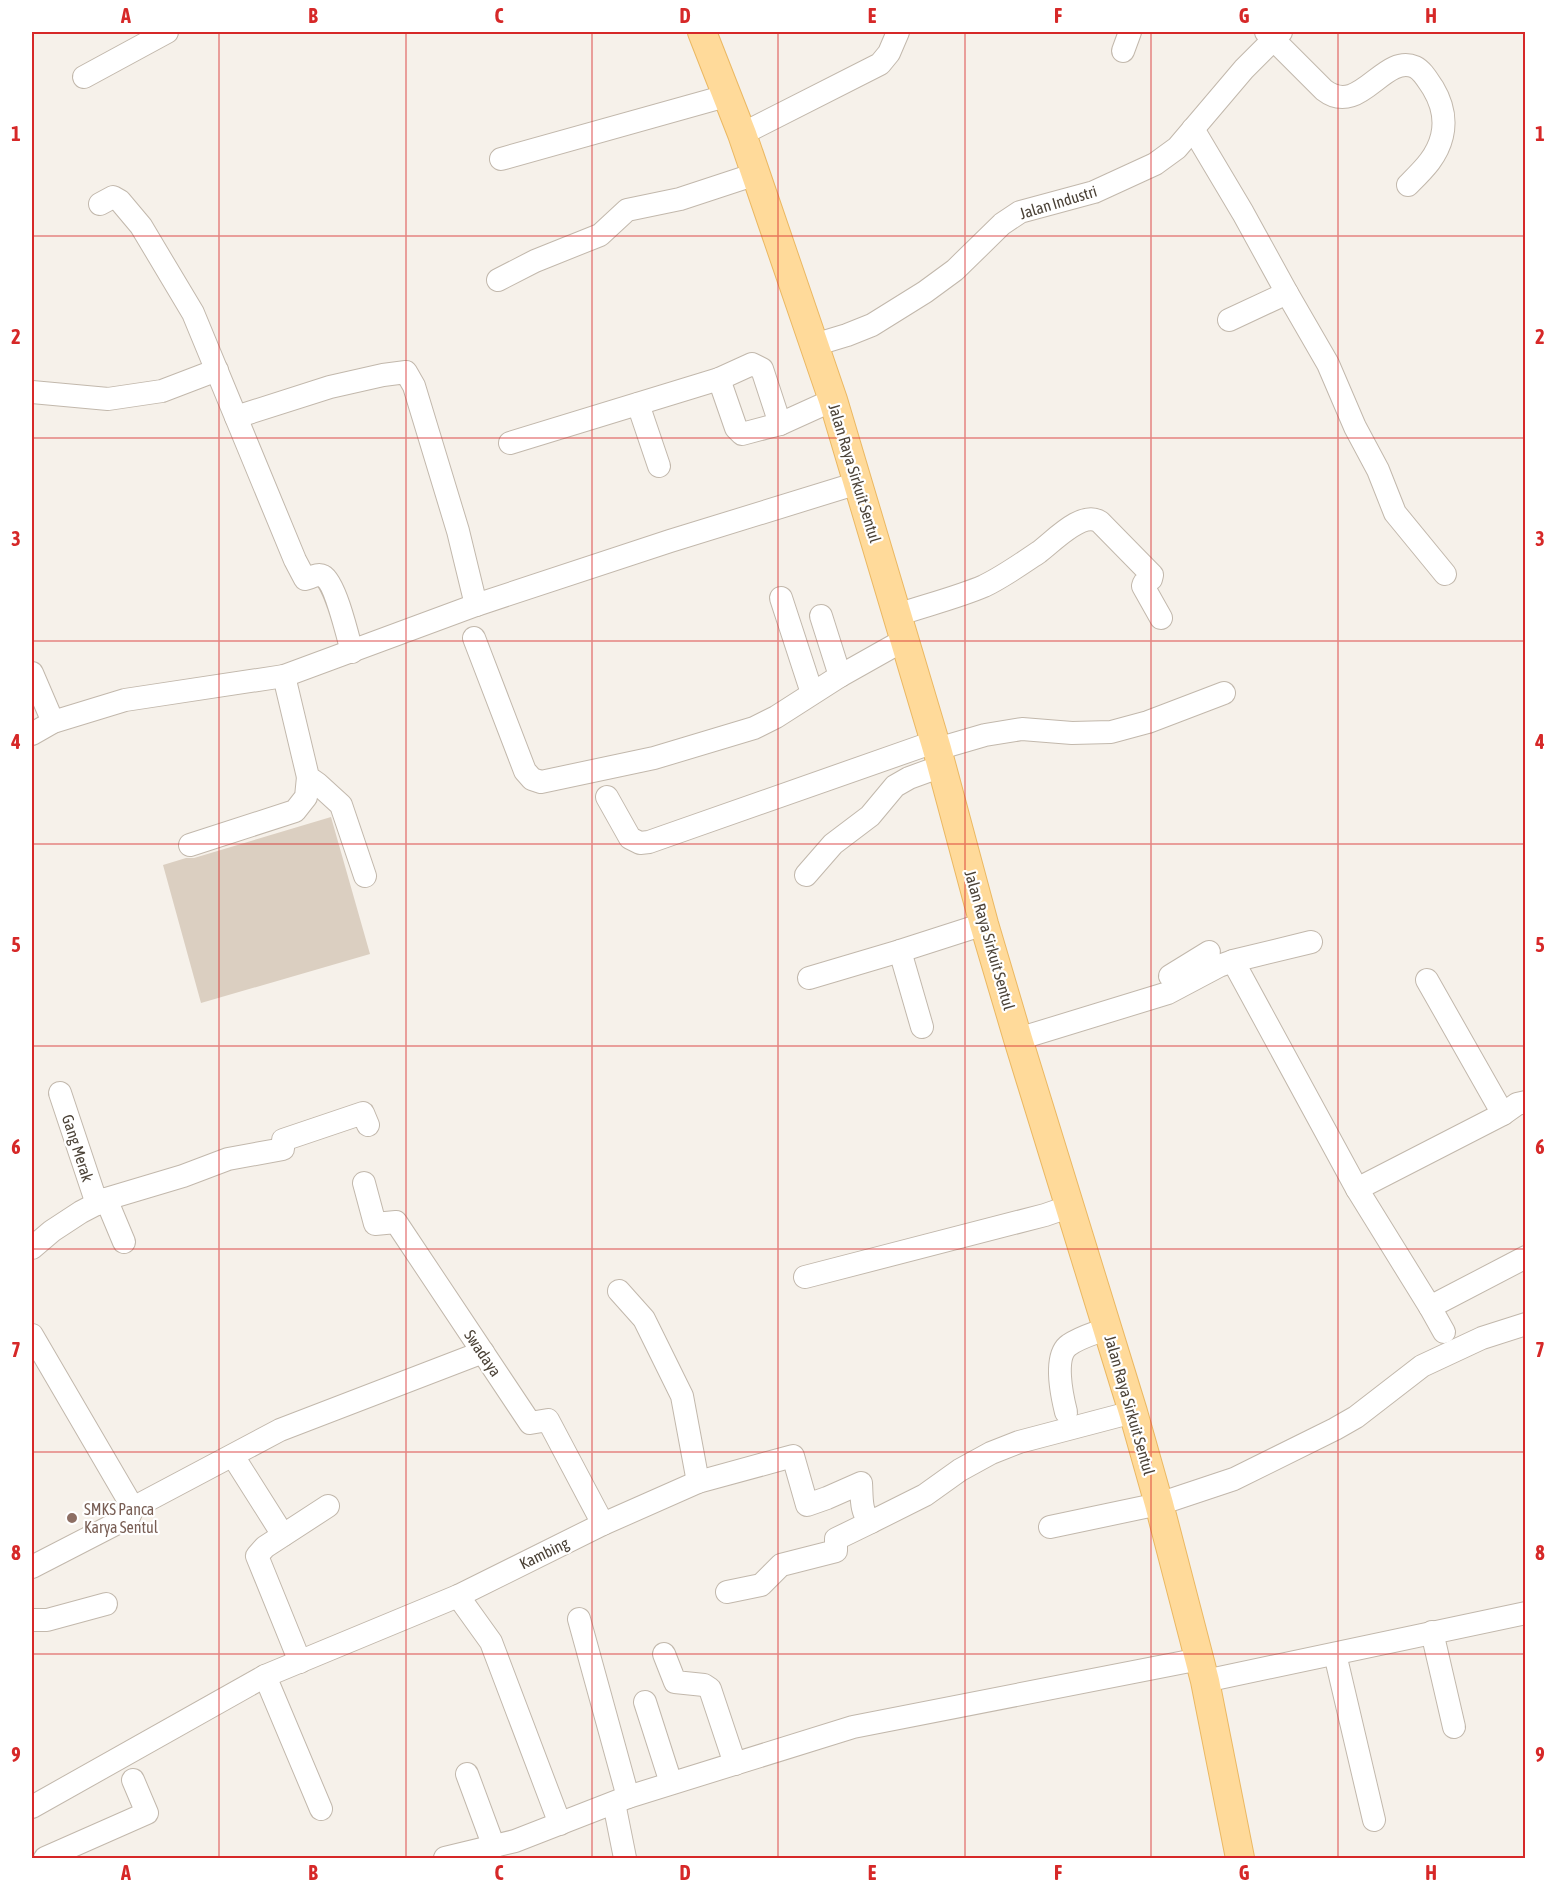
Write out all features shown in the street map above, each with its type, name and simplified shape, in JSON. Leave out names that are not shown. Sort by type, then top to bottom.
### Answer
[{"type":"main road","name":"Jalan Raya Sirkuit Sentul","points":[[702,32],[742,134],[833,400],[901,627],[1016,1032],[1133,1412],[1202,1670],[1240,1858]]},
{"type":"street","points":[[84,77],[167,32]]},
{"type":"street","points":[[742,134],[880,64],[889,53],[898,32]]},
{"type":"street","points":[[1273,34],[1324,90],[1339,98],[1356,94],[1398,67],[1414,67],[1422,73],[1440,100],[1443,132],[1431,161],[1408,185]]},
{"type":"street","name":"Jalan Industri","points":[[814,345],[872,325],[926,292],[955,270],[998,228],[1020,212],[1094,192],[1148,169],[1177,148],[1273,34]]},
{"type":"street","points":[[501,159],[726,96]]},
{"type":"street","points":[[1193,129],[1328,363],[1355,427],[1378,470],[1395,513],[1445,574]]},
{"type":"street","points":[[498,280],[535,261],[600,235],[627,210],[680,199],[756,174]]},
{"type":"street","points":[[100,204],[113,197],[120,201],[141,226],[193,313],[280,528],[302,575],[307,579],[319,575],[324,576],[328,582],[339,606],[352,651]]},
{"type":"street","points":[[1230,320],[1287,293]]},
{"type":"street","points":[[510,443],[719,379],[752,364],[759,366],[780,424]]},
{"type":"street","points":[[32,392],[108,399],[162,391],[217,370]]},
{"type":"street","points":[[236,417],[330,387],[406,372],[414,386],[458,531],[476,605]]},
{"type":"street","points":[[719,379],[739,433],[745,434],[780,424],[833,400]]},
{"type":"street","points":[[639,404],[658,466]]},
{"type":"street","points":[[32,734],[53,722],[125,700],[284,676],[476,605],[670,541],[858,483]]},
{"type":"street","points":[[474,638],[523,766],[529,776],[536,781],[654,758],[746,731],[776,717],[840,676],[901,627],[990,583],[1036,554],[1077,522],[1089,518],[1100,522],[1152,575],[1151,579],[1143,584],[1161,618]]},
{"type":"street","points":[[781,598],[812,693]]},
{"type":"street","points":[[821,616],[840,676]]},
{"type":"street","points":[[32,673],[53,722]]},
{"type":"street","points":[[190,845],[295,811],[306,797],[308,777],[284,676]]},
{"type":"street","points":[[607,797],[630,838],[640,843],[649,842],[986,735],[1022,729],[1072,733],[1111,732],[1148,722],[1224,693]]},
{"type":"street","points":[[806,874],[833,844],[870,816],[895,786],[909,778],[937,752]]},
{"type":"street","points":[[308,777],[341,805],[365,876]]},
{"type":"street","points":[[809,978],[984,924]]},
{"type":"street","points":[[1016,1032],[1168,993],[1233,961],[1311,942]]},
{"type":"street","points":[[900,951],[922,1027]]},
{"type":"street","points":[[1016,1032],[1167,978],[1209,952]]},
{"type":"street","points":[[1233,961],[1358,1189],[1444,1332]]},
{"type":"street","points":[[1427,980],[1503,1114]]},
{"type":"street","name":"Gang Merak","points":[[60,1092],[101,1201],[124,1242]]},
{"type":"street","points":[[1358,1189],[1503,1114],[1517,1104],[1526,1102]]},
{"type":"street","points":[[32,1248],[52,1231],[101,1201],[183,1176],[228,1159],[284,1149],[283,1140],[363,1113],[368,1125]]},
{"type":"street","name":"Swadaya","points":[[364,1183],[375,1224],[396,1222],[530,1423],[548,1420],[603,1524]]},
{"type":"street","points":[[805,1277],[1045,1215],[1071,1206]]},
{"type":"street","points":[[1430,1307],[1526,1257]]},
{"type":"street","points":[[619,1291],[644,1319],[682,1396],[698,1482]]},
{"type":"street","points":[[1050,1527],[1159,1504],[1234,1479],[1356,1417],[1422,1366],[1482,1338],[1526,1324]]},
{"type":"street","points":[[1066,1412],[1059,1363],[1062,1352],[1068,1345],[1108,1328]]},
{"type":"street","points":[[32,1335],[133,1508]]},
{"type":"street","points":[[32,1567],[129,1517],[133,1508],[280,1430],[483,1352]]},
{"type":"street","points":[[726,1592],[761,1585],[781,1565],[836,1551],[836,1539],[925,1495],[960,1470],[991,1453],[1019,1442],[1133,1412]]},
{"type":"street","points":[[233,1456],[283,1535]]},
{"type":"street","name":"Kambing","points":[[32,1807],[265,1676],[458,1596],[603,1524],[698,1482],[793,1456],[807,1505],[861,1482],[863,1509],[867,1520],[871,1522]]},
{"type":"street","points":[[300,1662],[257,1560],[258,1553],[264,1546],[328,1506]]},
{"type":"street","points":[[458,1596],[491,1642],[560,1824]]},
{"type":"street","points":[[32,1620],[47,1620],[106,1604]]},
{"type":"street","points":[[445,1858],[494,1847],[621,1800],[853,1726],[1202,1670],[1335,1654],[1526,1613]]},
{"type":"street","points":[[579,1620],[621,1800],[626,1858]]},
{"type":"street","points":[[1432,1632],[1454,1727]]},
{"type":"street","points":[[664,1654],[675,1682],[704,1685],[710,1689],[735,1764]]},
{"type":"street","points":[[1335,1654],[1374,1820]]},
{"type":"street","points":[[265,1676],[321,1809]]},
{"type":"street","points":[[645,1702],[671,1784]]},
{"type":"street","points":[[466,1774],[494,1847]]},
{"type":"street","points":[[45,1858],[147,1813],[134,1780]]},
{"type":"building","points":[[331,817],[370,954],[201,1003],[163,865]]},
{"type":"place","name":"SMKS Panca Karya Sentul","points":[[72,1518]]}]
